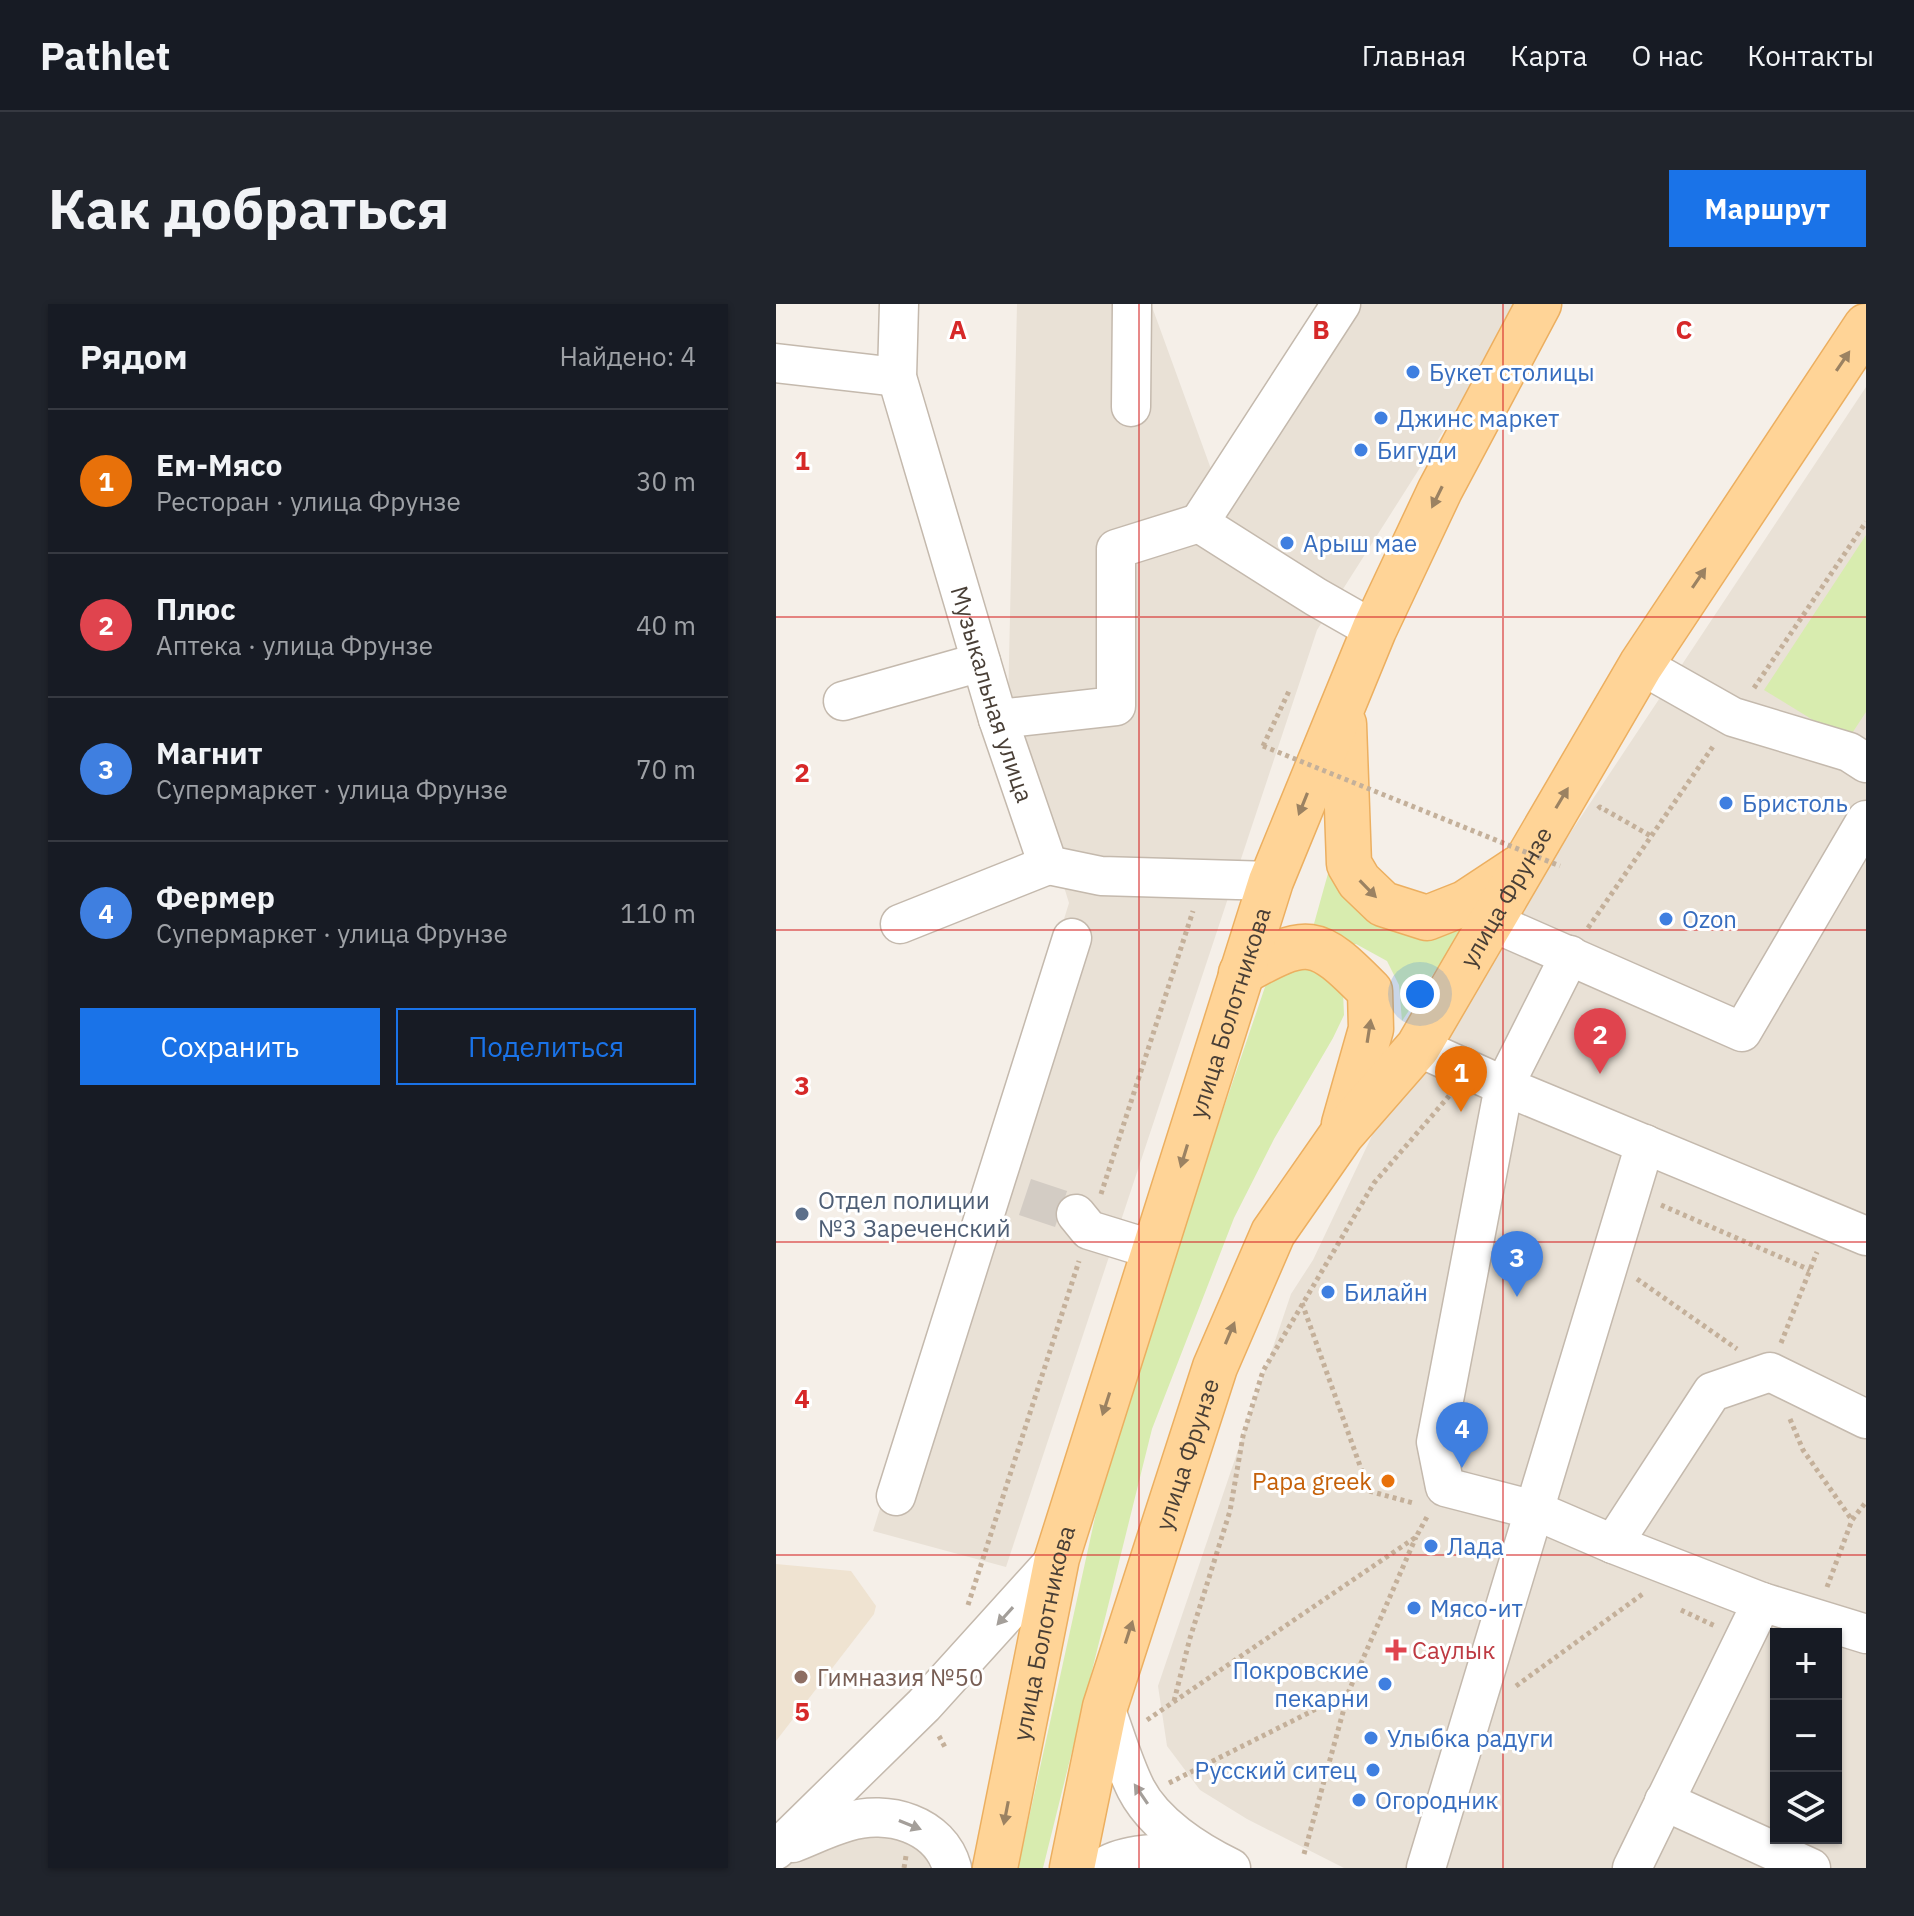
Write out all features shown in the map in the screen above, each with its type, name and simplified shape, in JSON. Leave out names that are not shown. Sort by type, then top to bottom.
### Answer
[{"type":"main road","name":"улица Болотникова","points":[[995,1868],[1057,1558],[1271,881],[1374,630],[1440,490],[1539,304]]},
{"type":"main road","name":"улица Фрунзе","points":[[1072,1868],[1105,1707],[1215,1367],[1273,1233],[1342,1134],[1418,1047],[1492,922],[1541,866],[1641,665],[1866,326]]},
{"type":"main road","points":[[1343,706],[1349,864],[1359,881],[1383,904],[1427,918],[1541,866]]},
{"type":"main road","points":[[1241,973],[1277,953],[1298,946],[1317,948],[1337,957],[1370,991],[1371,1029],[1342,1134]]},
{"type":"street","name":"Музыкальная улица","points":[[899,304],[897,377],[998,719],[1048,865]]},
{"type":"street","points":[[1131,407],[1132,304]]},
{"type":"street","points":[[998,719],[1116,706],[1116,549],[1199,523],[1341,304]]},
{"type":"street","points":[[776,363],[897,377]]},
{"type":"street","points":[[1199,523],[1374,630]]},
{"type":"street","points":[[843,701],[981,662]]},
{"type":"street","points":[[1641,665],[1733,717],[1860,747]]},
{"type":"street","points":[[1492,922],[1742,1032],[1866,820]]},
{"type":"street","points":[[900,924],[1048,865],[1101,876],[1271,881]]},
{"type":"street","points":[[896,1496],[1008,1197],[1072,938]]},
{"type":"street","points":[[1570,955],[1487,1078],[1429,1495],[1534,1510],[1762,1602],[1866,1634]]},
{"type":"street","points":[[1418,1047],[1866,1236]]},
{"type":"street","points":[[1426,1868],[1645,1144]]},
{"type":"street","points":[[1083,1222],[1154,1250]]},
{"type":"street","points":[[1613,1544],[1712,1392],[1770,1372],[1866,1419]]},
{"type":"street","points":[[776,1850],[924,1705],[1057,1558]]},
{"type":"street","points":[[1632,1868],[1762,1602]]},
{"type":"street","points":[[1105,1707],[1137,1792],[1163,1822],[1195,1851],[1231,1868]]},
{"type":"street","points":[[1664,1801],[1811,1868]]},
{"type":"street","points":[[776,1850],[849,1821],[886,1817],[910,1823],[931,1835],[952,1868]]},
{"type":"street","points":[[1102,1868],[1142,1855],[1195,1851]]},
{"type":"path","points":[[1570,955],[1789,640],[1866,522]]},
{"type":"path","points":[[1290,689],[1263,746],[1541,866]]},
{"type":"path","points":[[1600,807],[1651,836]]},
{"type":"path","points":[[968,1606],[1083,1222],[1203,879]]},
{"type":"path","points":[[1174,1701],[1190,1638],[1230,1511],[1243,1436],[1263,1371],[1374,1183],[1487,1078]]},
{"type":"path","points":[[1631,1191],[1810,1270]]},
{"type":"path","points":[[1610,1260],[1770,1372]]},
{"type":"path","points":[[1302,1303],[1369,1491],[1429,1495],[1416,1537],[1348,1693],[1304,1854]]},
{"type":"path","points":[[1816,1617],[1852,1520],[1866,1502]]},
{"type":"path","points":[[1147,1720],[1416,1537]]},
{"type":"path","points":[[1470,1719],[1645,1592]]},
{"type":"path","points":[[1173,1779],[1348,1693]]},
{"type":"shaded area","points":[[1017,304],[1151,304],[1211,469],[1317,304],[1524,304],[1317,630],[1006,1567],[873,1531],[1069,903],[1008,706]]},
{"type":"shaded area","points":[[1866,387],[1866,1868],[1344,1868],[1247,1819],[1200,1790],[1167,1746],[1158,1686],[1291,1294],[1313,1260],[1378,1123]]},
{"type":"shaded area","name":"Гимназия №50","points":[[776,1564],[851,1571],[876,1606],[874,1614],[776,1741]]},
{"type":"shaded area","points":[[867,1829],[920,1845],[930,1868],[782,1868],[806,1850]]},
{"type":"green space","points":[[1866,535],[1866,712],[1847,741],[1764,690]]},
{"type":"green space","points":[[1334,852],[1341,870],[1471,917],[1402,1021],[1399,985],[1387,961],[1356,944],[1339,945],[1305,956]]},
{"type":"green space","points":[[1305,960],[1343,992],[1344,1015],[1274,1139],[1234,1218],[1152,1429],[1043,1868],[1018,1868],[1114,1431],[1266,984]]},
{"type":"tunnel","points":[[1025,1197],[1076,1214]]},
{"type":"place","name":"Букет столицы","points":[[1413,372]]},
{"type":"place","name":"Джинс маркет","points":[[1381,418]]},
{"type":"place","name":"Бигуди","points":[[1361,450]]},
{"type":"place","name":"Арыш мае","points":[[1287,543]]},
{"type":"place","name":"Бристоль","points":[[1726,803]]},
{"type":"place","name":"Ozon","points":[[1666,919]]},
{"type":"place","name":"Плюс","points":[[1600,1074]]},
{"type":"place","name":"Ем-Мясо","points":[[1461,1112]]},
{"type":"place","name":"Отдел полиции №3 Зареченский","points":[[802,1214]]},
{"type":"place","name":"Билайн","points":[[1328,1292]]},
{"type":"place","name":"Магнит","points":[[1517,1297]]},
{"type":"place","name":"Фермер","points":[[1462,1468]]},
{"type":"place","name":"Papa greek","points":[[1388,1481]]},
{"type":"place","name":"Лада","points":[[1431,1546]]},
{"type":"place","name":"Мясо-ит","points":[[1414,1608]]},
{"type":"place","name":"Саулык","points":[[1396,1650]]},
{"type":"place","name":"Гимназия №50","points":[[801,1677]]},
{"type":"place","name":"Покровские пекарни","points":[[1385,1684]]},
{"type":"place","name":"Улыбка радуги","points":[[1371,1738]]},
{"type":"place","name":"Русский ситец","points":[[1373,1770]]},
{"type":"place","name":"Огородник","points":[[1359,1800]]}]
